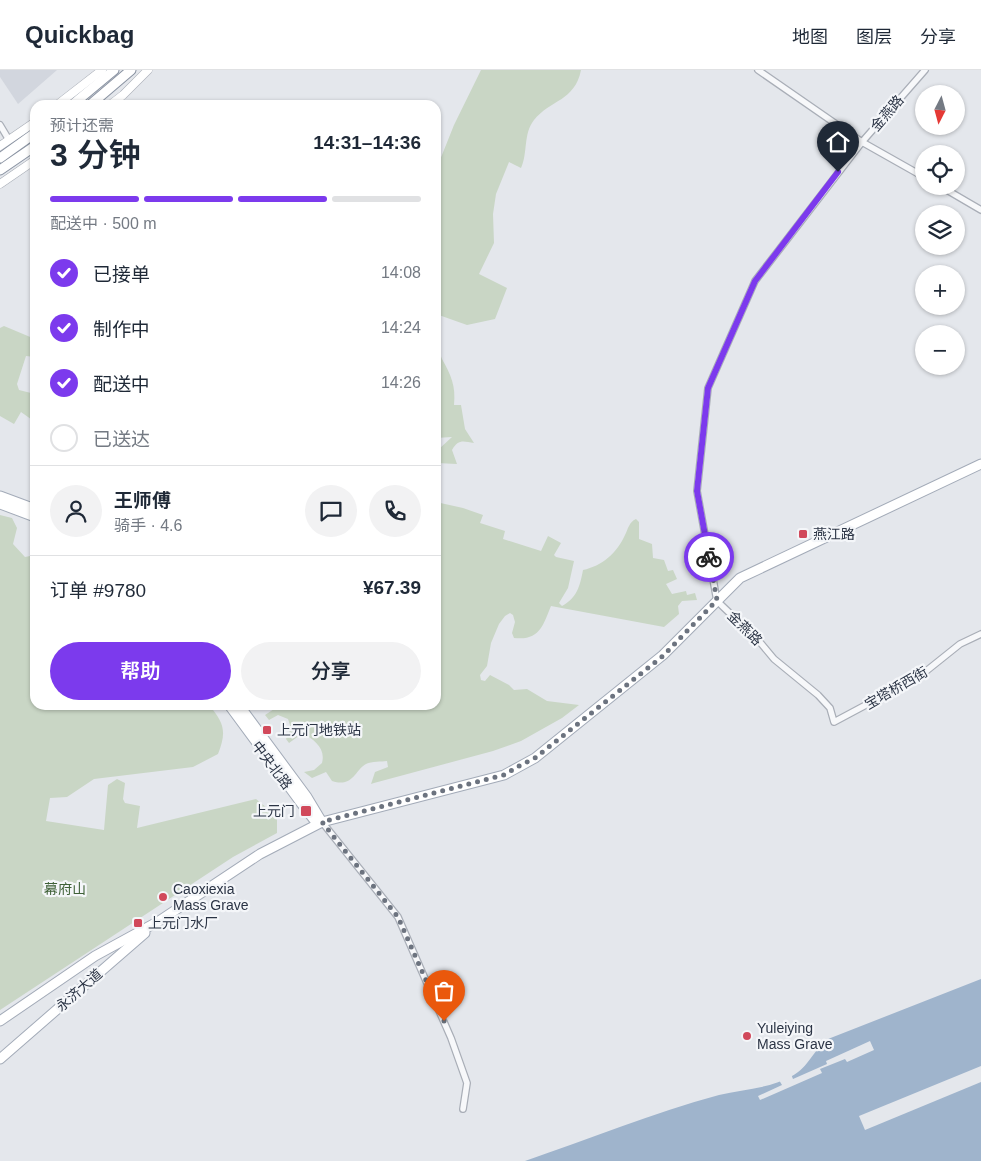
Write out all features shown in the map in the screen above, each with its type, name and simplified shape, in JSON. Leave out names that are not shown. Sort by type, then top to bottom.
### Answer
[{"type":"main road","points":[[63,100],[102,70]]},
{"type":"main road","points":[[78,100],[114,70]]},
{"type":"main road","points":[[96,100],[131,70]]},
{"type":"main road","points":[[117,100],[148,70]]},
{"type":"main road","points":[[0,146],[30,125]]},
{"type":"main road","points":[[0,158],[30,137]]},
{"type":"main road","points":[[0,170],[30,149]]},
{"type":"main road","points":[[0,184],[30,163]]},
{"type":"main road","points":[[242,710],[319,820],[504,775],[535,758],[663,656],[738,574],[981,458]]},
{"type":"main road","points":[[717,598],[740,578],[981,464]]},
{"type":"main road","points":[[0,496],[30,507]]},
{"type":"main road","points":[[0,504],[30,515]]},
{"type":"main road","name":"中央北路","points":[[232,710],[319,820]]},
{"type":"main road","name":"永济大道","points":[[0,1021],[95,956],[159,920],[260,854],[319,820]]},
{"type":"main road","name":"永济大道","points":[[0,1059],[159,920]]},
{"type":"street","points":[[758,70],[862,142],[915,172]]},
{"type":"street","name":"金燕路","points":[[834,722],[830,708],[818,695],[774,659],[717,598],[697,491],[708,388],[755,281],[862,142],[925,70]]},
{"type":"street","points":[[0,125],[9,140]]},
{"type":"street","points":[[955,195],[981,210]]},
{"type":"street","name":"宝塔桥西街","points":[[834,722],[920,676],[960,644],[981,634]]},
{"type":"street","name":"中央北路","points":[[319,820],[398,917],[452,1038],[467,1083],[463,1109]]},
{"type":"shaded area","points":[[0,70],[57,70],[18,104],[0,77]]},
{"type":"green space","points":[[481,70],[581,70],[578,80],[568,94],[540,113],[534,120],[528,131],[521,168],[509,162],[496,194],[493,214],[494,243],[479,274],[507,288],[495,319],[467,325],[441,316],[441,158],[454,125]]},
{"type":"green space","points":[[4,326],[30,337],[30,356],[26,356],[17,384],[19,390],[30,393],[30,418],[21,412],[14,424],[0,416],[0,328]]},
{"type":"green space","points":[[441,356],[453,386],[454,405],[461,405],[465,429],[474,443],[461,442],[454,446],[452,450],[457,464],[441,463],[441,447],[452,437],[441,438]]},
{"type":"green space","points":[[441,503],[483,515],[480,523],[505,531],[503,539],[541,551],[548,536],[561,543],[554,555],[574,561],[568,588],[559,603],[562,606],[577,591],[583,570],[608,558],[618,548],[630,524],[636,519],[639,522],[639,539],[652,544],[653,558],[664,560],[668,571],[673,570],[677,579],[666,584],[672,594],[686,591],[687,595],[695,593],[697,600],[682,601],[678,606],[679,614],[664,627],[551,606],[539,630],[530,637],[523,638],[514,638],[512,633],[515,622],[513,615],[510,613],[499,624],[491,643],[487,666],[480,675],[481,680],[485,681],[490,675],[509,685],[514,690],[527,689],[547,701],[579,705],[562,718],[521,741],[493,751],[371,784],[375,772],[388,767],[387,761],[366,764],[345,782],[332,781],[326,772],[312,778],[304,772],[314,770],[322,763],[321,749],[303,733],[289,743],[286,739],[291,728],[288,719],[278,715],[269,720],[265,715],[272,710],[441,710]]},
{"type":"green space","name":"幕府山","points":[[0,515],[12,518],[17,528],[13,544],[25,557],[30,556],[30,710],[213,710],[221,722],[223,733],[218,754],[193,767],[94,779],[67,797],[50,798],[46,821],[104,830],[108,785],[117,779],[125,783],[123,799],[125,803],[140,806],[137,828],[256,799],[277,816],[277,833],[233,857],[0,1010]]},
{"type":"water","points":[[981,979],[981,1161],[525,1161],[694,1102],[774,1084],[792,1076],[803,1068],[818,1048],[828,1039]]},
{"type":"pier","points":[[870,1041],[874,1050],[847,1062],[845,1059],[820,1069],[822,1073],[760,1100],[758,1096],[782,1085],[779,1080],[791,1074],[793,1079],[827,1064],[826,1061]]},
{"type":"pier","points":[[981,1066],[981,1082],[865,1130],[859,1116]]},
{"type":"way so far","points":[[444,1021],[398,917],[322,822],[504,775],[535,758],[663,656],[717,600],[709,557]]},
{"type":"place","name":"燕江路","points":[[803,534]]},
{"type":"place","name":"上元门地铁站","points":[[267,730]]},
{"type":"place","name":"上元门","points":[[306,811]]},
{"type":"place","name":"Caoxiexia Mass Grave","points":[[163,897]]},
{"type":"place","name":"上元门水厂","points":[[138,923]]},
{"type":"place","name":"Yuleiying Mass Grave","points":[[747,1036]]},
{"type":"route","points":[[709,557],[697,491],[708,388],[755,281],[838,172]]}]
